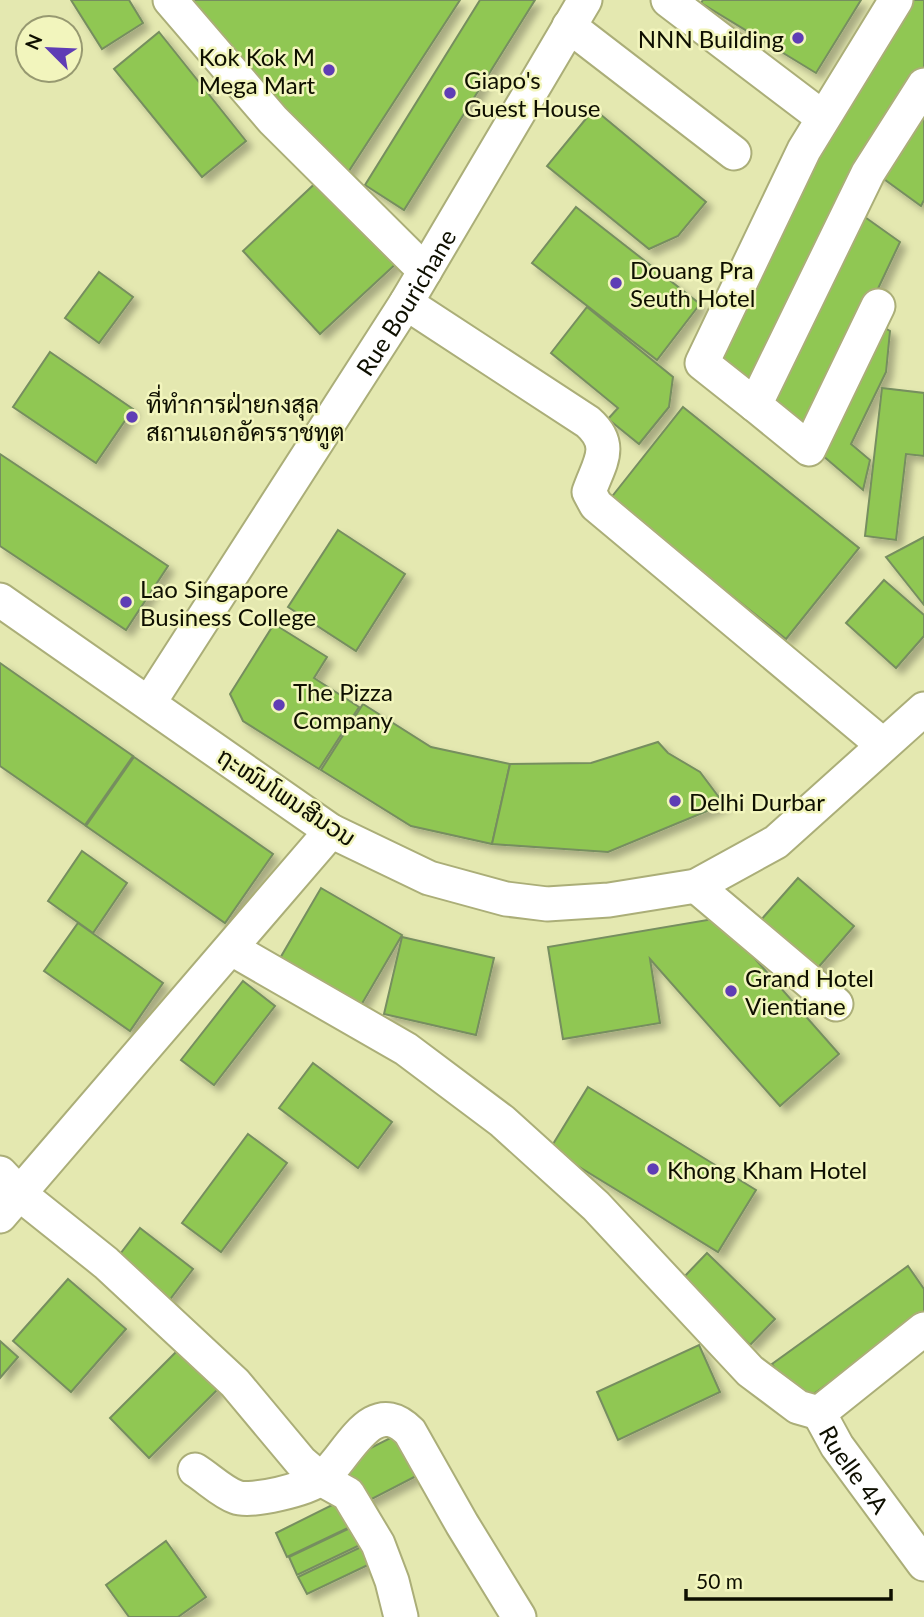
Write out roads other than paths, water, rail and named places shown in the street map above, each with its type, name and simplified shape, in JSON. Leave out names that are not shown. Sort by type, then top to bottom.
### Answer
[{"type":"street","points":[[170,0],[273,120],[425,271]]},
{"type":"street","points":[[668,0],[822,117]]},
{"type":"street","points":[[878,306],[808,449],[702,363],[822,117],[896,0]]},
{"type":"street","points":[[577,13],[734,153]]},
{"type":"street","name":"Rue Bourichane","points":[[149,703],[406,303],[577,13]]},
{"type":"street","points":[[755,405],[868,173],[924,85]]},
{"type":"street","points":[[406,303],[595,427],[601,433],[605,448],[589,492],[596,505],[883,745]]},
{"type":"street","name":"ຖະໜົນໂພນສີນວນ","points":[[0,600],[331,831],[429,878],[506,899],[547,904],[585,902],[696,886],[776,842],[924,709]]},
{"type":"street","points":[[331,831],[232,949],[7,1195],[106,1263],[235,1383],[302,1462],[321,1479],[348,1494],[378,1544],[392,1581],[401,1617]]},
{"type":"street","points":[[696,886],[836,1004]]},
{"type":"street","points":[[232,949],[406,1049],[502,1121],[596,1206],[750,1371],[797,1407],[819,1413]]},
{"type":"street","name":"Ruelle 4A","points":[[920,1549],[837,1446],[819,1413],[924,1329]]},
{"type":"street","points":[[195,1469],[236,1498],[257,1500],[321,1479],[345,1448],[376,1422],[390,1418],[400,1422],[410,1432],[519,1617]]},
{"type":"place","name":"NNN Building","points":[[798,38]]},
{"type":"place","name":"Kok Kok M Mega Mart","points":[[329,70]]},
{"type":"place","name":"Giapo's Guest House","points":[[450,93]]},
{"type":"place","name":"Douang Pra Seuth Hotel","points":[[616,283]]},
{"type":"place","name":"ที่ทำการฝ่ายกงสุล สถานเอกอัครราชทูต","points":[[132,417]]},
{"type":"place","name":"Lao Singapore Business College","points":[[126,602]]},
{"type":"place","name":"The Pizza Company","points":[[279,705]]},
{"type":"place","name":"Delhi Durbar","points":[[675,801]]},
{"type":"place","name":"Grand Hotel Vientiane","points":[[731,991]]},
{"type":"place","name":"Khong Kham Hotel","points":[[653,1169]]}]
